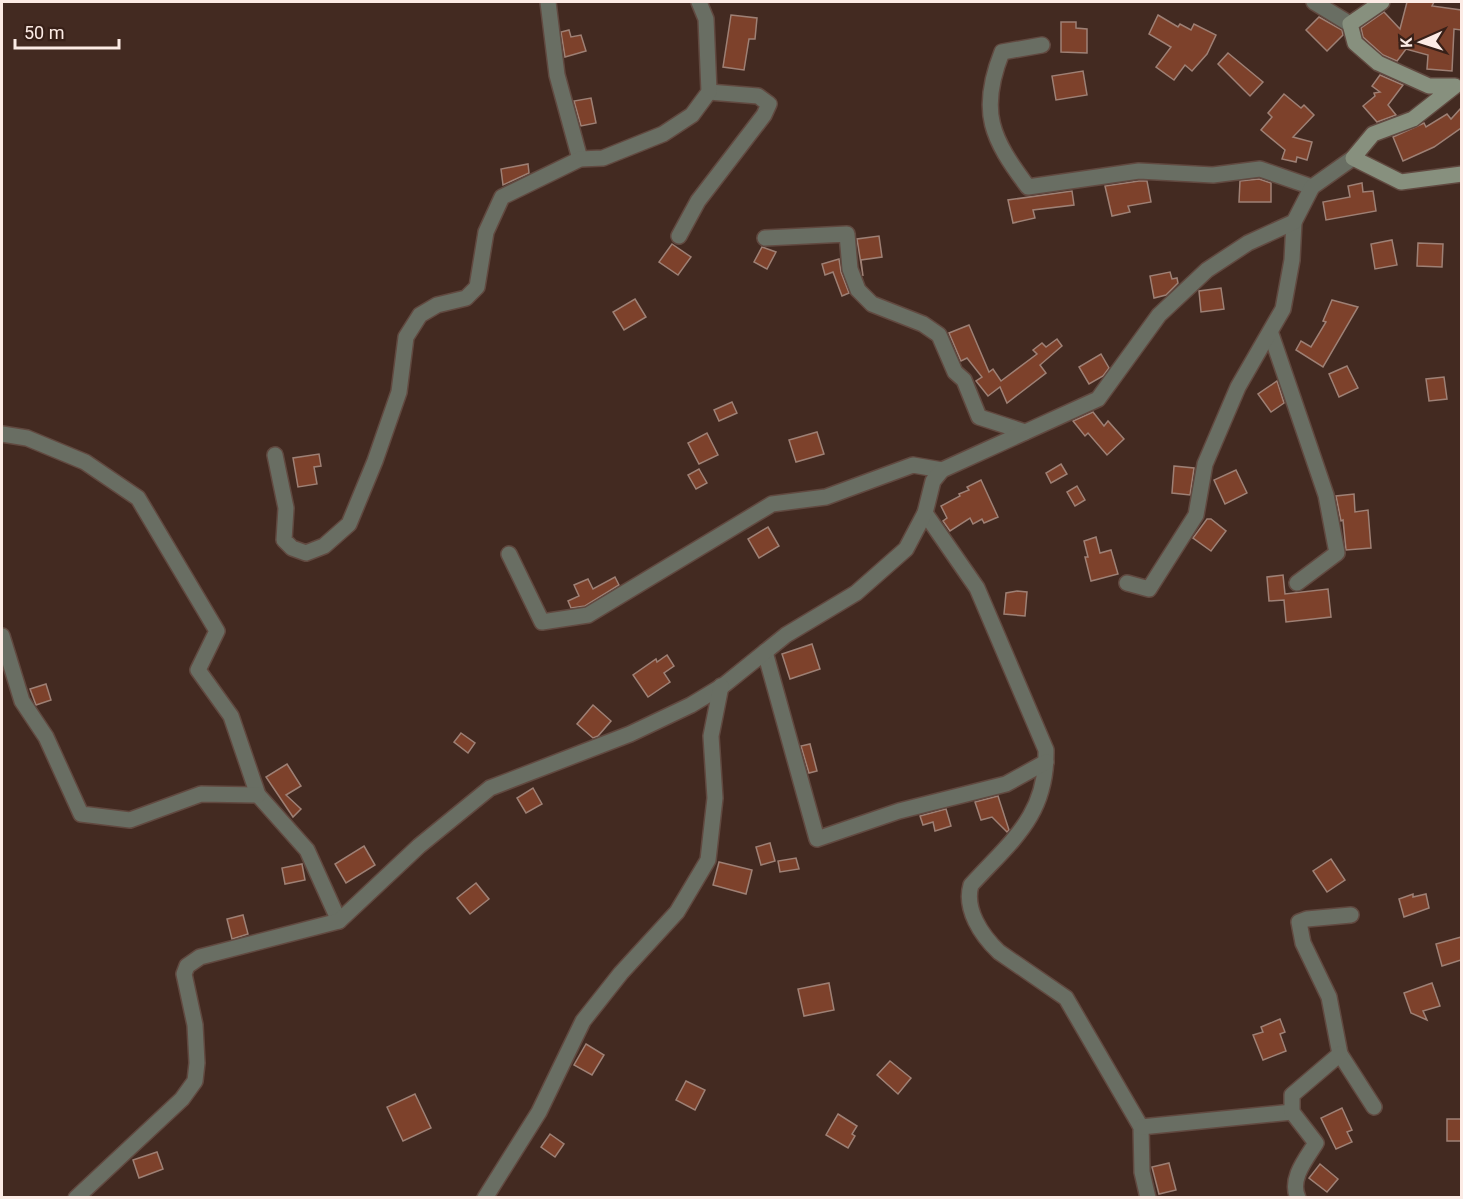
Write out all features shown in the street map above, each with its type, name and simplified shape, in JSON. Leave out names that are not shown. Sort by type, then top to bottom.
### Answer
[{"type":"street","points":[[548,2],[557,75],[580,159]]},
{"type":"street","points":[[275,455],[286,508],[284,540],[292,548],[306,553],[324,546],[348,524],[371,471],[399,392],[406,337],[420,315],[437,305],[466,298],[477,287],[486,232],[502,197],[580,159],[603,158],[663,134],[692,115],[709,92],[706,19],[699,2]]},
{"type":"street","points":[[1127,583],[1149,589],[1197,514],[1205,464],[1238,387],[1271,334],[1283,309],[1292,260],[1294,222],[1312,187],[1353,158],[1373,134],[1413,119],[1455,86],[1429,86],[1378,63],[1355,43],[1350,24],[1314,2]]},
{"type":"street","points":[[1350,24],[1382,2]]},
{"type":"street","points":[[1042,45],[1002,52],[993,76],[990,112],[1001,150],[1028,187],[1139,171],[1213,175],[1260,169],[1312,187]]},
{"type":"street","points":[[679,236],[698,201],[764,115],[769,104],[758,96],[709,92]]},
{"type":"street","points":[[1353,158],[1401,182],[1461,174]]},
{"type":"street","points":[[76,1197],[182,1099],[195,1081],[195,1025],[184,974],[187,966],[200,957],[339,921],[419,846],[490,788],[630,734],[722,686],[786,635],[856,593],[906,549],[925,513],[933,481],[942,470],[1098,399],[1159,315],[1207,270],[1248,243],[1294,222]]},
{"type":"street","points":[[765,238],[847,234],[850,269],[858,290],[872,304],[923,324],[939,335],[955,372],[964,380],[979,417],[1025,432]]},
{"type":"street","points":[[1271,334],[1326,495],[1337,553],[1297,583]]},
{"type":"street","points":[[2,434],[27,438],[85,462],[138,498],[217,630],[198,670],[231,716],[258,795],[307,850],[339,921]]},
{"type":"street","points":[[509,554],[542,622],[588,615],[772,504],[826,497],[913,465],[942,470]]},
{"type":"street","points":[[925,513],[977,588],[1046,750],[1047,774],[1038,804],[1027,824],[971,885],[968,896],[971,912],[990,943],[999,952],[1066,998],[1141,1127],[1142,1173],[1148,1197]]},
{"type":"street","points":[[2,636],[22,701],[46,737],[81,814],[130,820],[201,794],[258,795]]},
{"type":"street","points":[[765,652],[817,838],[900,811],[1006,784],[1046,762]]},
{"type":"street","points":[[485,1197],[539,1112],[583,1021],[621,973],[677,912],[708,860],[715,798],[711,736],[722,686]]},
{"type":"street","points":[[1351,915],[1306,919],[1299,922],[1303,943],[1329,997],[1340,1054],[1374,1107]]},
{"type":"street","points":[[1298,1197],[1294,1190],[1297,1175],[1316,1143],[1292,1112],[1292,1095],[1340,1054]]},
{"type":"street","points":[[1141,1127],[1292,1112]]},
{"type":"building","points":[[1407,2],[1434,2],[1432,6],[1461,10],[1461,30],[1454,29],[1452,71],[1427,69],[1428,55],[1406,49],[1397,61],[1383,55],[1363,37],[1361,28],[1384,12],[1400,29]]},
{"type":"building","points":[[731,15],[757,18],[755,39],[749,39],[744,70],[723,67]]},
{"type":"building","points":[[1158,15],[1178,27],[1180,24],[1191,30],[1194,24],[1216,35],[1207,54],[1192,71],[1185,65],[1174,80],[1156,67],[1171,47],[1149,34]]},
{"type":"building","points":[[1319,17],[1342,30],[1343,35],[1327,51],[1306,30]]},
{"type":"building","points":[[1061,22],[1076,22],[1076,28],[1087,29],[1087,53],[1061,52]]},
{"type":"building","points":[[569,30],[571,37],[581,35],[586,51],[565,57],[561,32]]},
{"type":"building","points":[[1228,53],[1263,82],[1250,96],[1218,64]]},
{"type":"building","points":[[1083,71],[1087,95],[1056,100],[1052,76]]},
{"type":"building","points":[[1380,75],[1403,85],[1388,105],[1396,115],[1377,122],[1363,106],[1375,96],[1374,93],[1380,92],[1372,86]]},
{"type":"building","points":[[1284,94],[1301,108],[1304,105],[1314,115],[1293,137],[1312,142],[1307,160],[1297,157],[1296,162],[1282,159],[1285,150],[1261,130],[1272,117],[1268,113]]},
{"type":"building","points":[[591,98],[596,123],[581,126],[574,101]]},
{"type":"building","points":[[1461,108],[1461,128],[1434,147],[1403,161],[1393,137],[1424,123],[1426,127],[1447,114],[1451,119]]},
{"type":"building","points":[[528,164],[529,173],[503,185],[501,169]]},
{"type":"building","points":[[1259,179],[1271,183],[1271,202],[1239,202],[1240,181]]},
{"type":"building","points":[[1147,181],[1151,202],[1128,206],[1130,212],[1112,216],[1105,186]]},
{"type":"building","points":[[1362,183],[1363,192],[1373,191],[1376,211],[1326,220],[1323,202],[1350,197],[1348,186]]},
{"type":"building","points":[[1072,191],[1074,205],[1033,210],[1035,218],[1013,223],[1008,200]]},
{"type":"building","points":[[879,236],[882,257],[861,260],[863,276],[857,239]]},
{"type":"building","points":[[1392,240],[1397,265],[1375,269],[1371,244]]},
{"type":"building","points":[[1418,243],[1443,244],[1442,267],[1417,266]]},
{"type":"building","points":[[672,244],[691,257],[678,275],[659,262]]},
{"type":"building","points":[[762,247],[776,252],[767,269],[754,262]]},
{"type":"building","points":[[839,259],[849,293],[842,296],[833,272],[825,275],[822,264]]},
{"type":"building","points":[[1170,272],[1172,279],[1177,278],[1178,283],[1166,295],[1154,298],[1150,276]]},
{"type":"building","points":[[1221,288],[1224,309],[1201,312],[1199,291]]},
{"type":"building","points":[[635,299],[646,317],[624,330],[613,312]]},
{"type":"building","points":[[1332,300],[1358,307],[1323,367],[1296,350],[1301,341],[1311,347],[1326,322],[1323,321]]},
{"type":"building","points":[[969,325],[989,372],[993,369],[1001,381],[1037,354],[1033,350],[1042,343],[1046,347],[1057,339],[1062,346],[1040,365],[1046,373],[1007,403],[1000,387],[988,396],[976,381],[982,377],[967,358],[961,361],[949,333]]},
{"type":"building","points":[[1101,354],[1109,368],[1103,376],[1089,384],[1079,367]]},
{"type":"building","points":[[1347,366],[1358,388],[1339,397],[1329,374]]},
{"type":"building","points":[[1444,377],[1447,399],[1429,401],[1426,379]]},
{"type":"building","points":[[1277,381],[1284,403],[1271,412],[1258,394]]},
{"type":"building","points":[[732,402],[737,413],[719,421],[714,410]]},
{"type":"building","points":[[1093,412],[1104,426],[1108,421],[1124,439],[1107,455],[1088,433],[1085,436],[1073,421]]},
{"type":"building","points":[[817,432],[824,454],[796,462],[789,440]]},
{"type":"building","points":[[707,433],[718,455],[699,464],[688,443]]},
{"type":"building","points":[[319,454],[321,466],[314,467],[317,484],[298,487],[293,458]]},
{"type":"building","points":[[1061,464],[1067,474],[1051,483],[1046,473]]},
{"type":"building","points":[[1174,466],[1194,468],[1190,495],[1172,493]]},
{"type":"building","points":[[699,469],[707,483],[696,489],[688,475]]},
{"type":"building","points":[[1236,470],[1247,493],[1225,504],[1214,480]]},
{"type":"building","points":[[981,480],[998,517],[984,523],[982,519],[973,524],[970,518],[950,531],[943,521],[947,518],[941,506],[960,496],[959,494],[969,490],[967,487]]},
{"type":"building","points":[[1077,486],[1085,500],[1075,506],[1067,492]]},
{"type":"building","points":[[1354,494],[1355,512],[1368,510],[1371,548],[1346,550],[1343,520],[1341,521],[1336,496]]},
{"type":"building","points":[[1207,519],[1211,519],[1226,531],[1211,551],[1193,538]]},
{"type":"building","points":[[768,527],[779,546],[759,558],[748,539]]},
{"type":"building","points":[[1096,537],[1100,553],[1111,550],[1118,574],[1091,581],[1084,541]]},
{"type":"building","points":[[1283,575],[1285,594],[1328,589],[1331,617],[1286,622],[1284,600],[1269,601],[1267,577]]},
{"type":"building","points":[[615,577],[619,585],[585,606],[571,608],[568,601],[579,596],[574,585],[588,579],[593,589]]},
{"type":"building","points":[[1027,592],[1025,616],[1004,614],[1006,593]]},
{"type":"building","points":[[812,644],[820,669],[790,679],[782,654]]},
{"type":"building","points":[[667,655],[674,666],[664,673],[670,682],[648,697],[633,675],[656,659],[657,662]]},
{"type":"building","points":[[46,684],[51,700],[36,705],[30,689]]},
{"type":"building","points":[[593,705],[611,721],[598,736],[593,738],[577,724]]},
{"type":"building","points":[[461,733],[475,743],[468,753],[454,742]]},
{"type":"building","points":[[810,744],[817,771],[809,773],[801,746]]},
{"type":"building","points":[[287,764],[301,786],[286,795],[301,809],[293,817],[266,777]]},
{"type":"building","points":[[533,788],[542,804],[526,813],[517,798]]},
{"type":"building","points":[[998,796],[1009,830],[1007,832],[992,817],[981,820],[975,802]]},
{"type":"building","points":[[946,809],[951,826],[935,831],[933,822],[923,825],[920,816]]},
{"type":"building","points":[[770,843],[775,861],[761,865],[756,847]]},
{"type":"building","points":[[364,846],[375,865],[346,883],[335,864]]},
{"type":"building","points":[[796,858],[799,869],[780,872],[778,861]]},
{"type":"building","points":[[1331,859],[1345,880],[1327,892],[1313,871]]},
{"type":"building","points":[[719,862],[752,870],[746,894],[713,885]]},
{"type":"building","points":[[302,864],[305,880],[285,884],[282,868]]},
{"type":"building","points":[[476,883],[489,899],[470,914],[457,898]]},
{"type":"building","points":[[1413,894],[1413,897],[1426,894],[1429,908],[1404,917],[1399,899]]},
{"type":"building","points":[[243,915],[248,934],[232,939],[227,919]]},
{"type":"building","points":[[1461,937],[1461,960],[1442,966],[1436,944]]},
{"type":"building","points":[[829,983],[834,1010],[804,1016],[798,989]]},
{"type":"building","points":[[1432,983],[1440,1006],[1423,1011],[1427,1020],[1411,1013],[1404,993]]},
{"type":"building","points":[[1280,1019],[1285,1032],[1280,1034],[1286,1051],[1263,1060],[1253,1035],[1263,1032],[1261,1027]]},
{"type":"building","points":[[586,1044],[604,1055],[592,1075],[574,1065]]},
{"type":"building","points":[[890,1061],[911,1078],[898,1094],[877,1075]]},
{"type":"building","points":[[686,1081],[705,1090],[695,1110],[676,1100]]},
{"type":"building","points":[[415,1094],[431,1128],[403,1141],[387,1107]]},
{"type":"building","points":[[1342,1108],[1352,1130],[1347,1132],[1352,1142],[1336,1149],[1321,1118]]},
{"type":"building","points":[[838,1114],[857,1126],[852,1134],[855,1136],[848,1148],[826,1135]]},
{"type":"building","points":[[1447,1119],[1461,1119],[1461,1141],[1447,1141]]},
{"type":"building","points":[[550,1134],[564,1144],[555,1157],[541,1147]]},
{"type":"building","points":[[157,1152],[163,1169],[139,1178],[133,1160]]},
{"type":"building","points":[[1169,1163],[1176,1190],[1159,1194],[1152,1167]]},
{"type":"building","points":[[1320,1164],[1338,1179],[1327,1192],[1309,1178]]}]
